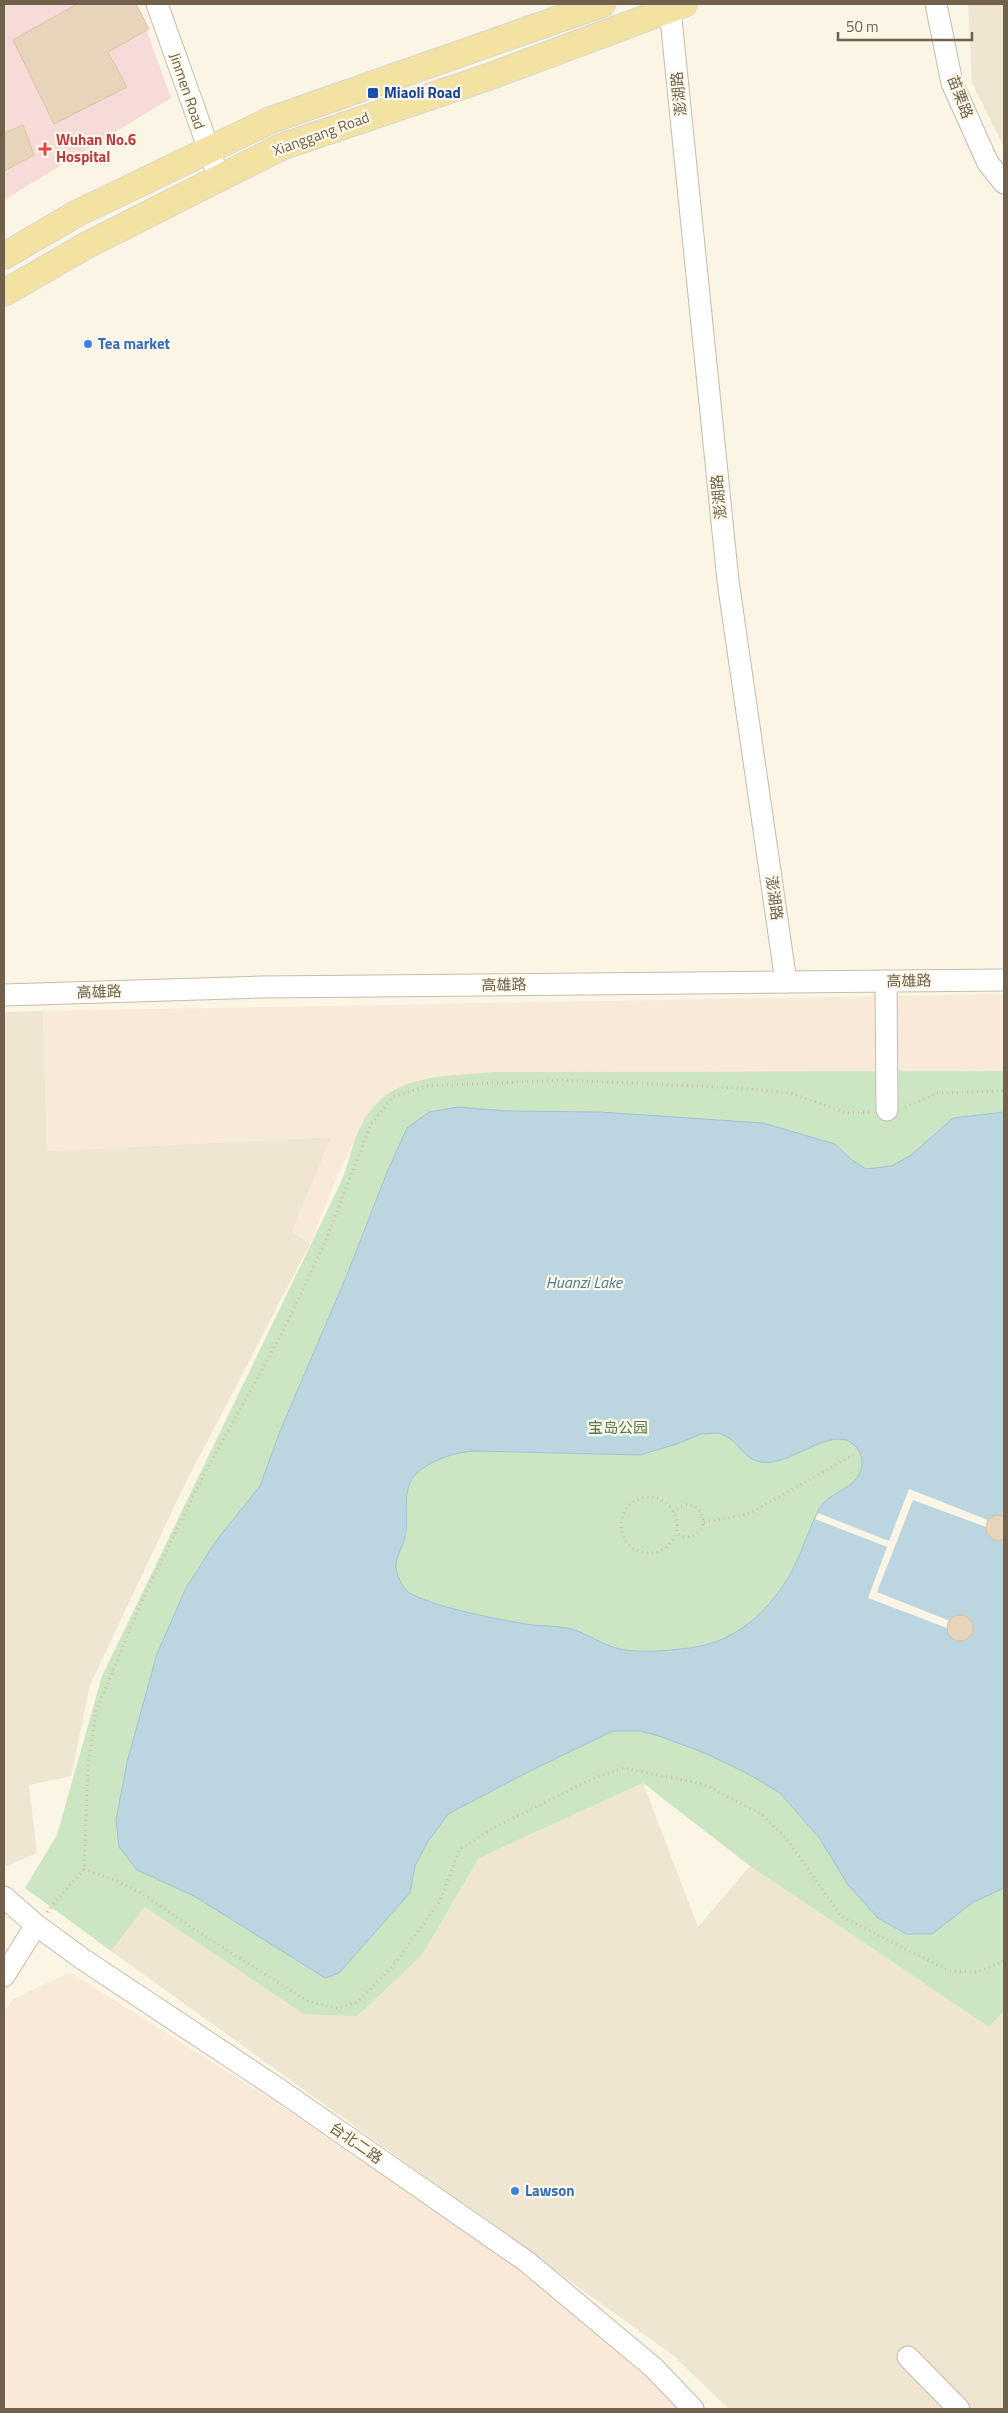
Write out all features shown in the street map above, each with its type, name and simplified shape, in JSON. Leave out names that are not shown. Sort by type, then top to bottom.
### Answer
[{"type":"main road","name":"Xianggang Road","points":[[4,256],[76,214],[271,120],[602,4]]},
{"type":"main road","name":"Xianggang Road","points":[[4,293],[87,245],[281,147],[488,77],[677,6]]},
{"type":"street","name":"Jinmen Road","points":[[157,4],[219,178]]},
{"type":"street","name":"苗栗路","points":[[936,4],[952,83],[988,163],[1004,183]]},
{"type":"street","name":"澎湖路","points":[[677,6],[728,581],[786,982]]},
{"type":"street","name":"高雄路","points":[[4,994],[261,987],[1004,980]]},
{"type":"street","points":[[886,981],[887,1110]]},
{"type":"street","name":"台北二路","points":[[4,1897],[36,1925],[84,1960],[277,2088],[526,2261],[654,2368],[693,2409]]},
{"type":"street","points":[[4,1976],[36,1925]]},
{"type":"street","points":[[908,2357],[958,2409]]},
{"type":"path","points":[[36,1925],[84,1869],[88,1767],[96,1711],[142,1601],[202,1478],[280,1337],[323,1247],[371,1124],[393,1097],[427,1086],[562,1080],[739,1088],[791,1093],[846,1113],[861,1114],[909,1107],[938,1094],[1004,1091]]},
{"type":"path","points":[[704,1522],[745,1515],[754,1511],[807,1479],[856,1454]]},
{"type":"path","points":[[644,1497],[663,1500],[673,1512],[677,1524],[676,1533],[664,1549],[655,1553],[646,1553],[629,1545],[621,1530],[624,1512],[636,1500],[644,1497]]},
{"type":"path","points":[[673,1512],[681,1505],[692,1505],[700,1510],[704,1522],[701,1530],[692,1536],[687,1537],[676,1533]]},
{"type":"path","points":[[84,1869],[117,1880],[146,1896],[192,1928],[309,2002],[338,2008],[357,2002],[393,1966],[440,1901],[459,1850],[495,1827],[594,1778],[624,1768],[703,1784],[761,1814],[786,1838],[841,1916],[892,1942],[950,1970],[978,1972],[1004,1961]]},
{"type":"shaded area","name":"Wuhan No.6 Hospital","points":[[4,4],[137,4],[171,98],[4,200]]},
{"type":"shaded area","points":[[968,4],[1004,4],[1004,147],[972,83]]},
{"type":"shaded area","points":[[1004,994],[1004,1071],[492,1072],[421,1079],[363,1123],[338,1174],[310,1244],[292,1231],[331,1137],[47,1151],[43,1011]]},
{"type":"shaded area","points":[[43,1011],[47,1151],[332,1137],[292,1231],[310,1244],[185,1484],[90,1685],[71,1776],[29,1785],[37,1853],[4,1867],[4,1012]]},
{"type":"shaded area","points":[[643,1783],[698,1927],[750,1866],[989,2027],[1004,2011],[1004,2409],[729,2409],[674,2356],[111,1951],[145,1907],[303,2014],[422,1955],[479,1858]]},
{"type":"shaded area","points":[[70,1972],[278,2104],[522,2270],[644,2368],[682,2409],[4,2409],[4,2014],[12,2000]]},
{"type":"green space","name":"Huanzi Lake","points":[[1004,1071],[1004,2011],[989,2027],[750,1866],[643,1783],[479,1858],[422,1955],[357,2016],[303,2014],[145,1907],[111,1951],[25,1888],[57,1835],[102,1676],[342,1180],[363,1122],[374,1106],[388,1094],[419,1080],[492,1072]]},
{"type":"water","name":"Huanzi Lake","points":[[458,1107],[507,1111],[600,1112],[763,1123],[835,1144],[852,1160],[866,1169],[891,1166],[910,1156],[953,1118],[1004,1112],[1004,1517],[995,1515],[989,1521],[986,1528],[990,1537],[994,1540],[1004,1539],[1004,1888],[972,1903],[932,1934],[906,1934],[878,1918],[848,1885],[820,1839],[780,1793],[748,1774],[707,1754],[640,1731],[613,1731],[528,1772],[448,1814],[427,1843],[415,1866],[410,1893],[339,1973],[325,1978],[194,1896],[137,1870],[119,1847],[116,1820],[127,1762],[157,1654],[186,1588],[216,1541],[260,1486],[280,1431],[346,1277],[388,1170],[407,1128],[429,1112]],"holes":[[[718,1433],[733,1441],[754,1460],[762,1462],[782,1460],[826,1441],[836,1439],[845,1440],[853,1444],[859,1451],[862,1460],[861,1470],[852,1483],[824,1502],[819,1509],[800,1554],[785,1583],[765,1609],[753,1620],[726,1637],[712,1643],[679,1649],[661,1651],[619,1649],[575,1630],[505,1620],[433,1603],[408,1592],[400,1581],[396,1564],[406,1529],[408,1488],[416,1474],[436,1461],[451,1455],[475,1451],[640,1455],[677,1444],[701,1434]],[[956,1616],[967,1619],[973,1629],[968,1637],[957,1641],[948,1634],[947,1628]]]},
{"type":"pier","points":[[909,1489],[988,1520],[986,1527],[913,1500],[877,1592],[950,1621],[947,1628],[868,1598],[887,1547],[815,1519],[818,1513],[889,1541]]},
{"type":"building","points":[[77,4],[136,4],[149,29],[108,52],[127,87],[54,124],[13,40]]},
{"type":"building","points":[[23,125],[34,155],[4,171],[4,133]]},
{"type":"building","points":[[995,1515],[1004,1516],[1004,1540],[994,1540],[987,1534],[988,1520]]},
{"type":"building","points":[[960,1615],[969,1619],[973,1628],[969,1637],[960,1641],[951,1637],[947,1628],[951,1619]]},
{"type":"place","name":"Miaoli Road","points":[[373,93]]},
{"type":"place","name":"Wuhan No.6 Hospital","points":[[45,149]]},
{"type":"place","name":"Tea market","points":[[88,344]]},
{"type":"place","name":"Lawson","points":[[515,2191]]},
{"type":"park label","name":"宝岛公园","points":[[618,1428]]}]
